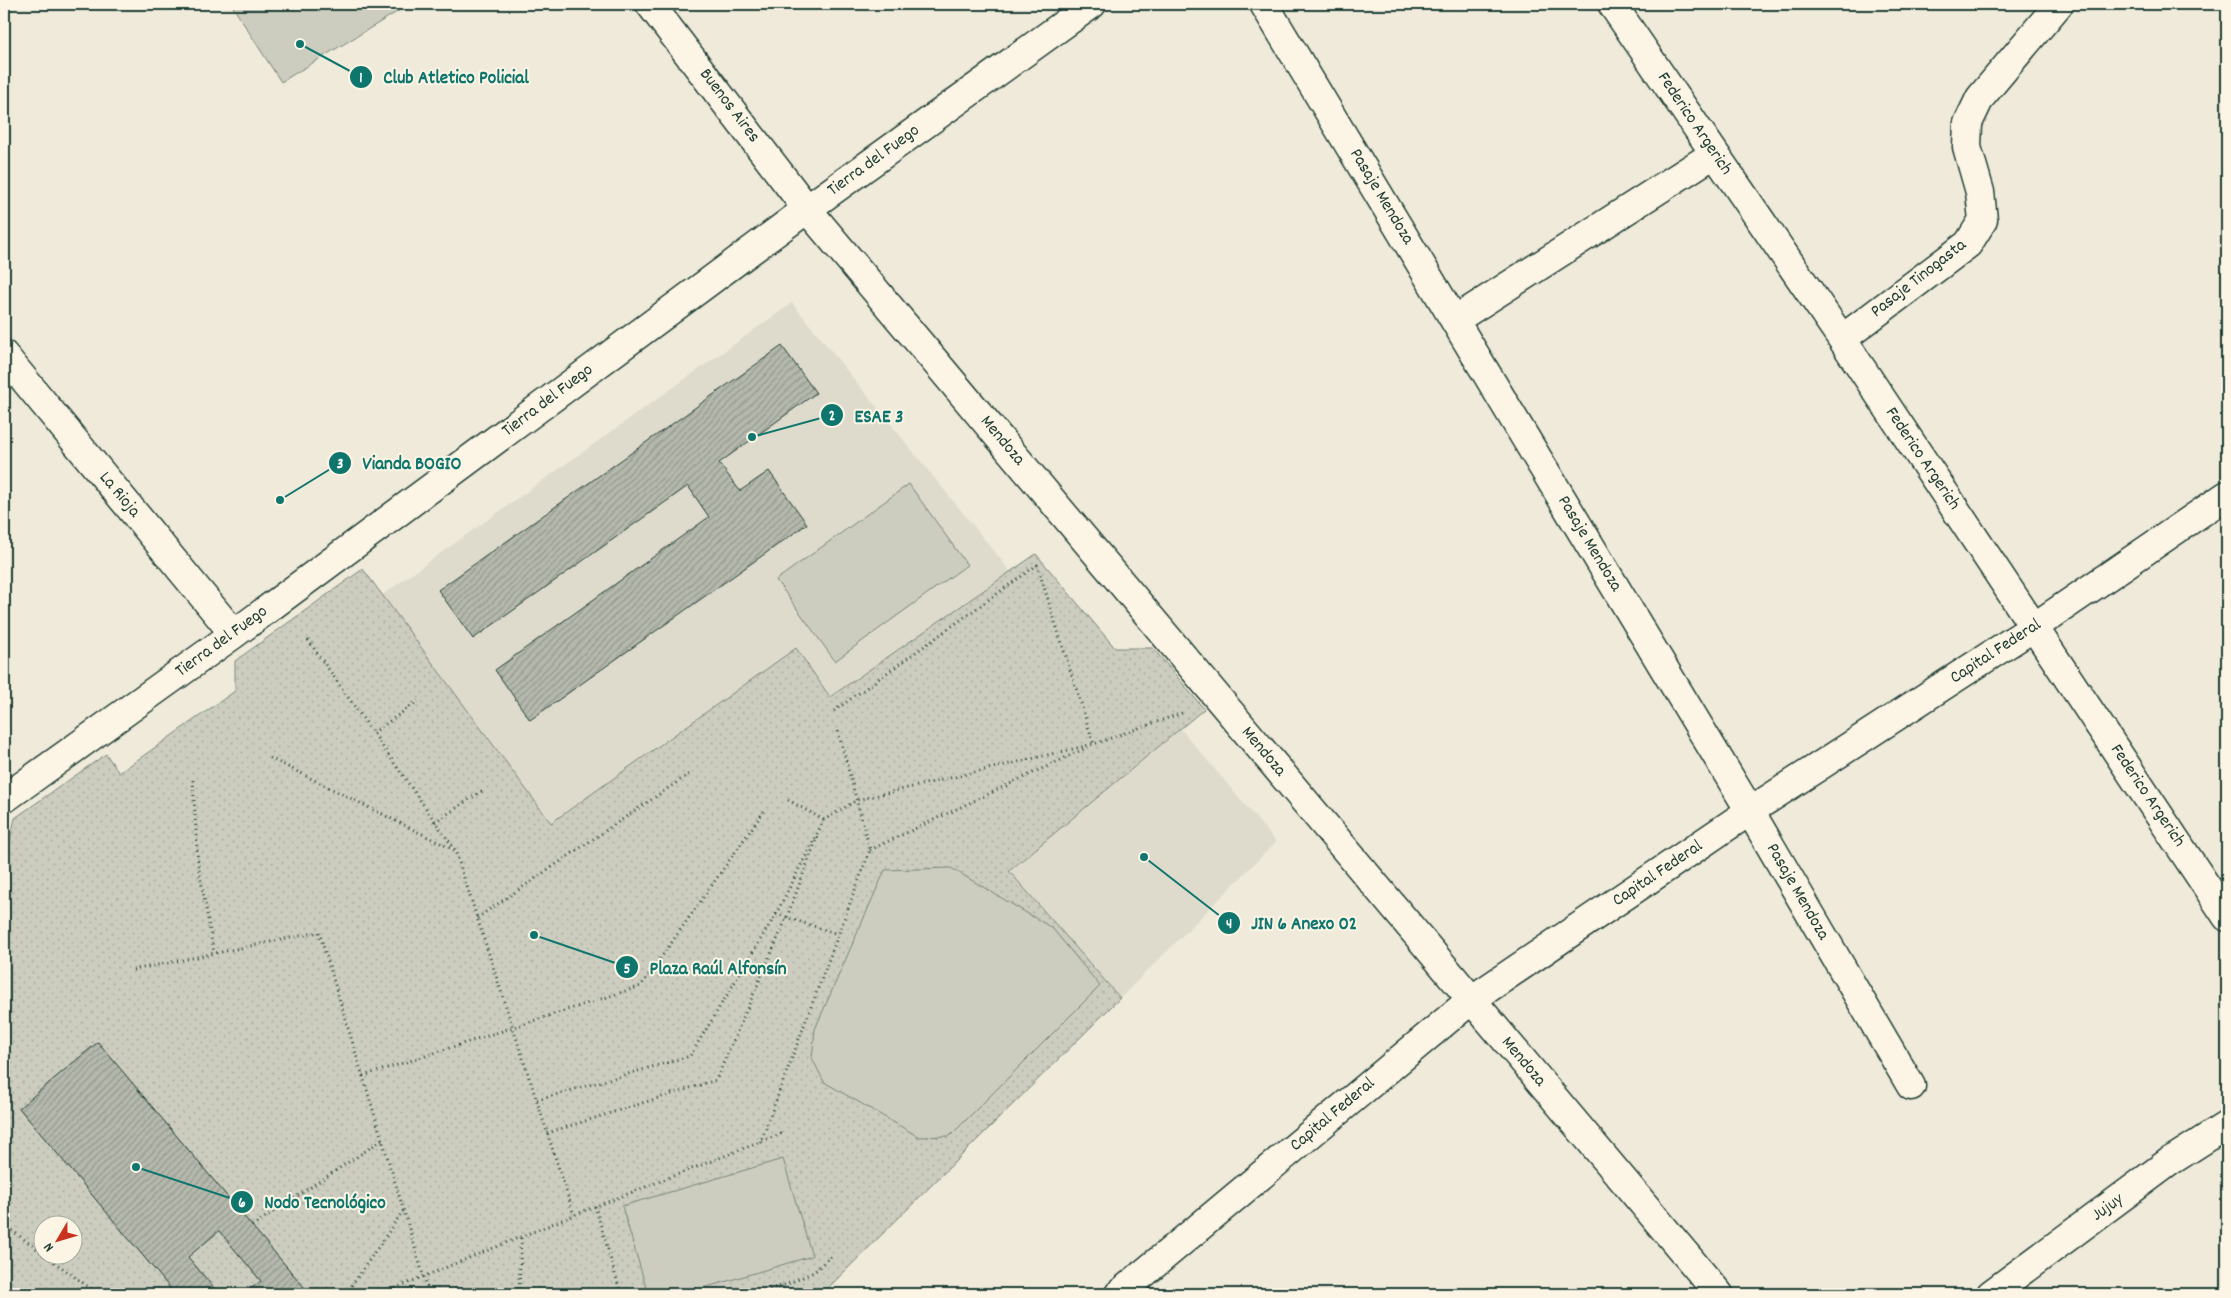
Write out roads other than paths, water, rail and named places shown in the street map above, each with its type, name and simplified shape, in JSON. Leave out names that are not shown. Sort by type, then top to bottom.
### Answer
[{"type":"street","name":"Buenos Aires","points":[[650,4],[807,209]]},
{"type":"street","name":"Tierra del Fuego","points":[[4,799],[234,634],[807,209],[1092,4]]},
{"type":"street","name":"Pasaje Mendoza","points":[[1264,4],[1750,811],[1911,1086]]},
{"type":"street","name":"Federico Argerich","points":[[1612,4],[1842,339],[2227,916]]},
{"type":"street","name":"Pasaje Tinogasta","points":[[1842,339],[1968,244],[1983,220],[1980,192],[1967,147],[1968,123],[1980,98],[2059,4]]},
{"type":"street","points":[[1454,320],[1714,154]]},
{"type":"street","name":"Mendoza","points":[[807,209],[1719,1294]]},
{"type":"street","name":"La Rioja","points":[[4,355],[234,634]]},
{"type":"street","name":"Capital Federal","points":[[1119,1294],[1472,1000],[1750,811],[2034,627],[2227,494]]},
{"type":"street","name":"Jujuy","points":[[1991,1294],[2169,1162],[2227,1125]]},
{"type":"place","name":"Club Atletico Policial","points":[[300,44]]},
{"type":"place","name":"ESAE 3","points":[[752,437]]},
{"type":"place","name":"Vianda BOGIO","points":[[280,500]]},
{"type":"place","name":"JIN 6 Anexo 02","points":[[1144,857]]},
{"type":"place","name":"Plaza Raúl Alfonsín","points":[[534,935]]},
{"type":"place","name":"Nodo Tecnológico","points":[[136,1167]]}]
